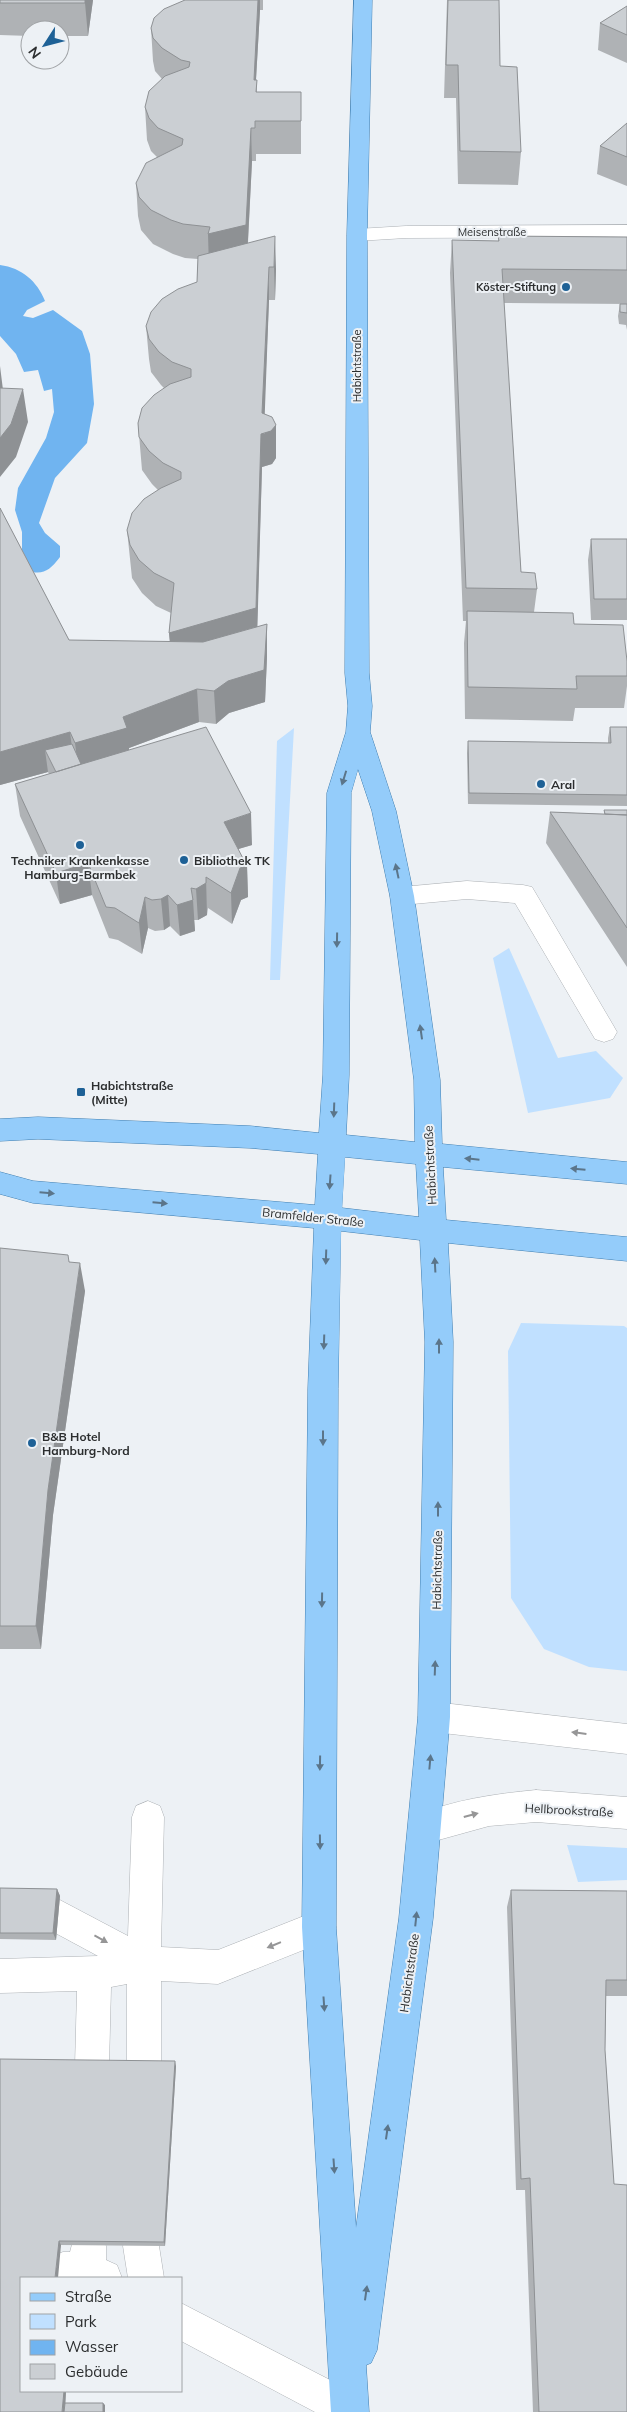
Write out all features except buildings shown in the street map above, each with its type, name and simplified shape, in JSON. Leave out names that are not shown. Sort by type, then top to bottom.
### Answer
[{"type":"main road","name":"Habichtstraße","points":[[350,2411],[319,1927],[323,1389],[328,1218],[333,1145],[339,793],[358,732],[360,706],[357,673],[357,235],[363,0]]},
{"type":"main road","name":"Habichtstraße","points":[[350,2411],[416,1918],[434,1717],[438,1593],[439,1342],[427,1080],[402,896],[384,811],[358,732]]},
{"type":"main road","points":[[0,1130],[38,1128],[234,1136],[627,1173]]},
{"type":"main road","name":"Bramfelder Straße","points":[[0,1183],[33,1192],[328,1218],[520,1240],[627,1249]]},
{"type":"street","name":"Meisenstraße","points":[[357,235],[406,232],[627,231]]},
{"type":"street","points":[[402,896],[467,890],[523,894],[604,1032]]},
{"type":"street","points":[[434,1717],[627,1739]]},
{"type":"street","name":"Hellbrookstraße","points":[[424,1828],[490,1810],[536,1806],[627,1813]]},
{"type":"street","points":[[144,2066],[144,1963],[148,1817]]},
{"type":"street","points":[[58,1916],[144,1963]]},
{"type":"street","points":[[0,1976],[94,1974],[144,1963],[218,1967],[319,1927]]},
{"type":"street","points":[[92,2066],[94,1974]]},
{"type":"street","points":[[182,2322],[350,2411]]},
{"type":"green space","points":[[294,728],[280,980],[270,980],[277,741]]},
{"type":"green space","points":[[509,948],[558,1058],[596,1051],[623,1078],[610,1098],[528,1113],[493,958]]},
{"type":"green space","points":[[521,1323],[624,1326],[627,1328],[627,1671],[589,1667],[544,1649],[511,1598],[508,1351]]},
{"type":"green space","points":[[567,1845],[627,1848],[627,1880],[578,1882]]},
{"type":"water","points":[[0,265],[22,272],[38,287],[42,294],[45,301],[27,310],[23,316],[33,318],[53,310],[82,331],[90,354],[94,404],[87,443],[55,478],[39,523],[45,533],[60,546],[60,557],[53,566],[42,572],[27,571],[22,557],[22,532],[15,510],[18,488],[46,438],[54,412],[52,389],[44,391],[38,370],[24,372],[16,354],[0,336]]},
{"type":"place","name":"Köster-Stiftung","points":[[566,287]]},
{"type":"place","name":"Aral","points":[[541,784]]},
{"type":"place","name":"Techniker Krankenkasse Hamburg-Barmbek","points":[[80,845]]},
{"type":"place","name":"Bibliothek TK","points":[[184,860]]},
{"type":"place","name":"Habichtstraße (Mitte)","points":[[81,1092]]},
{"type":"place","name":"B&B Hotel Hamburg-Nord","points":[[32,1443]]}]
